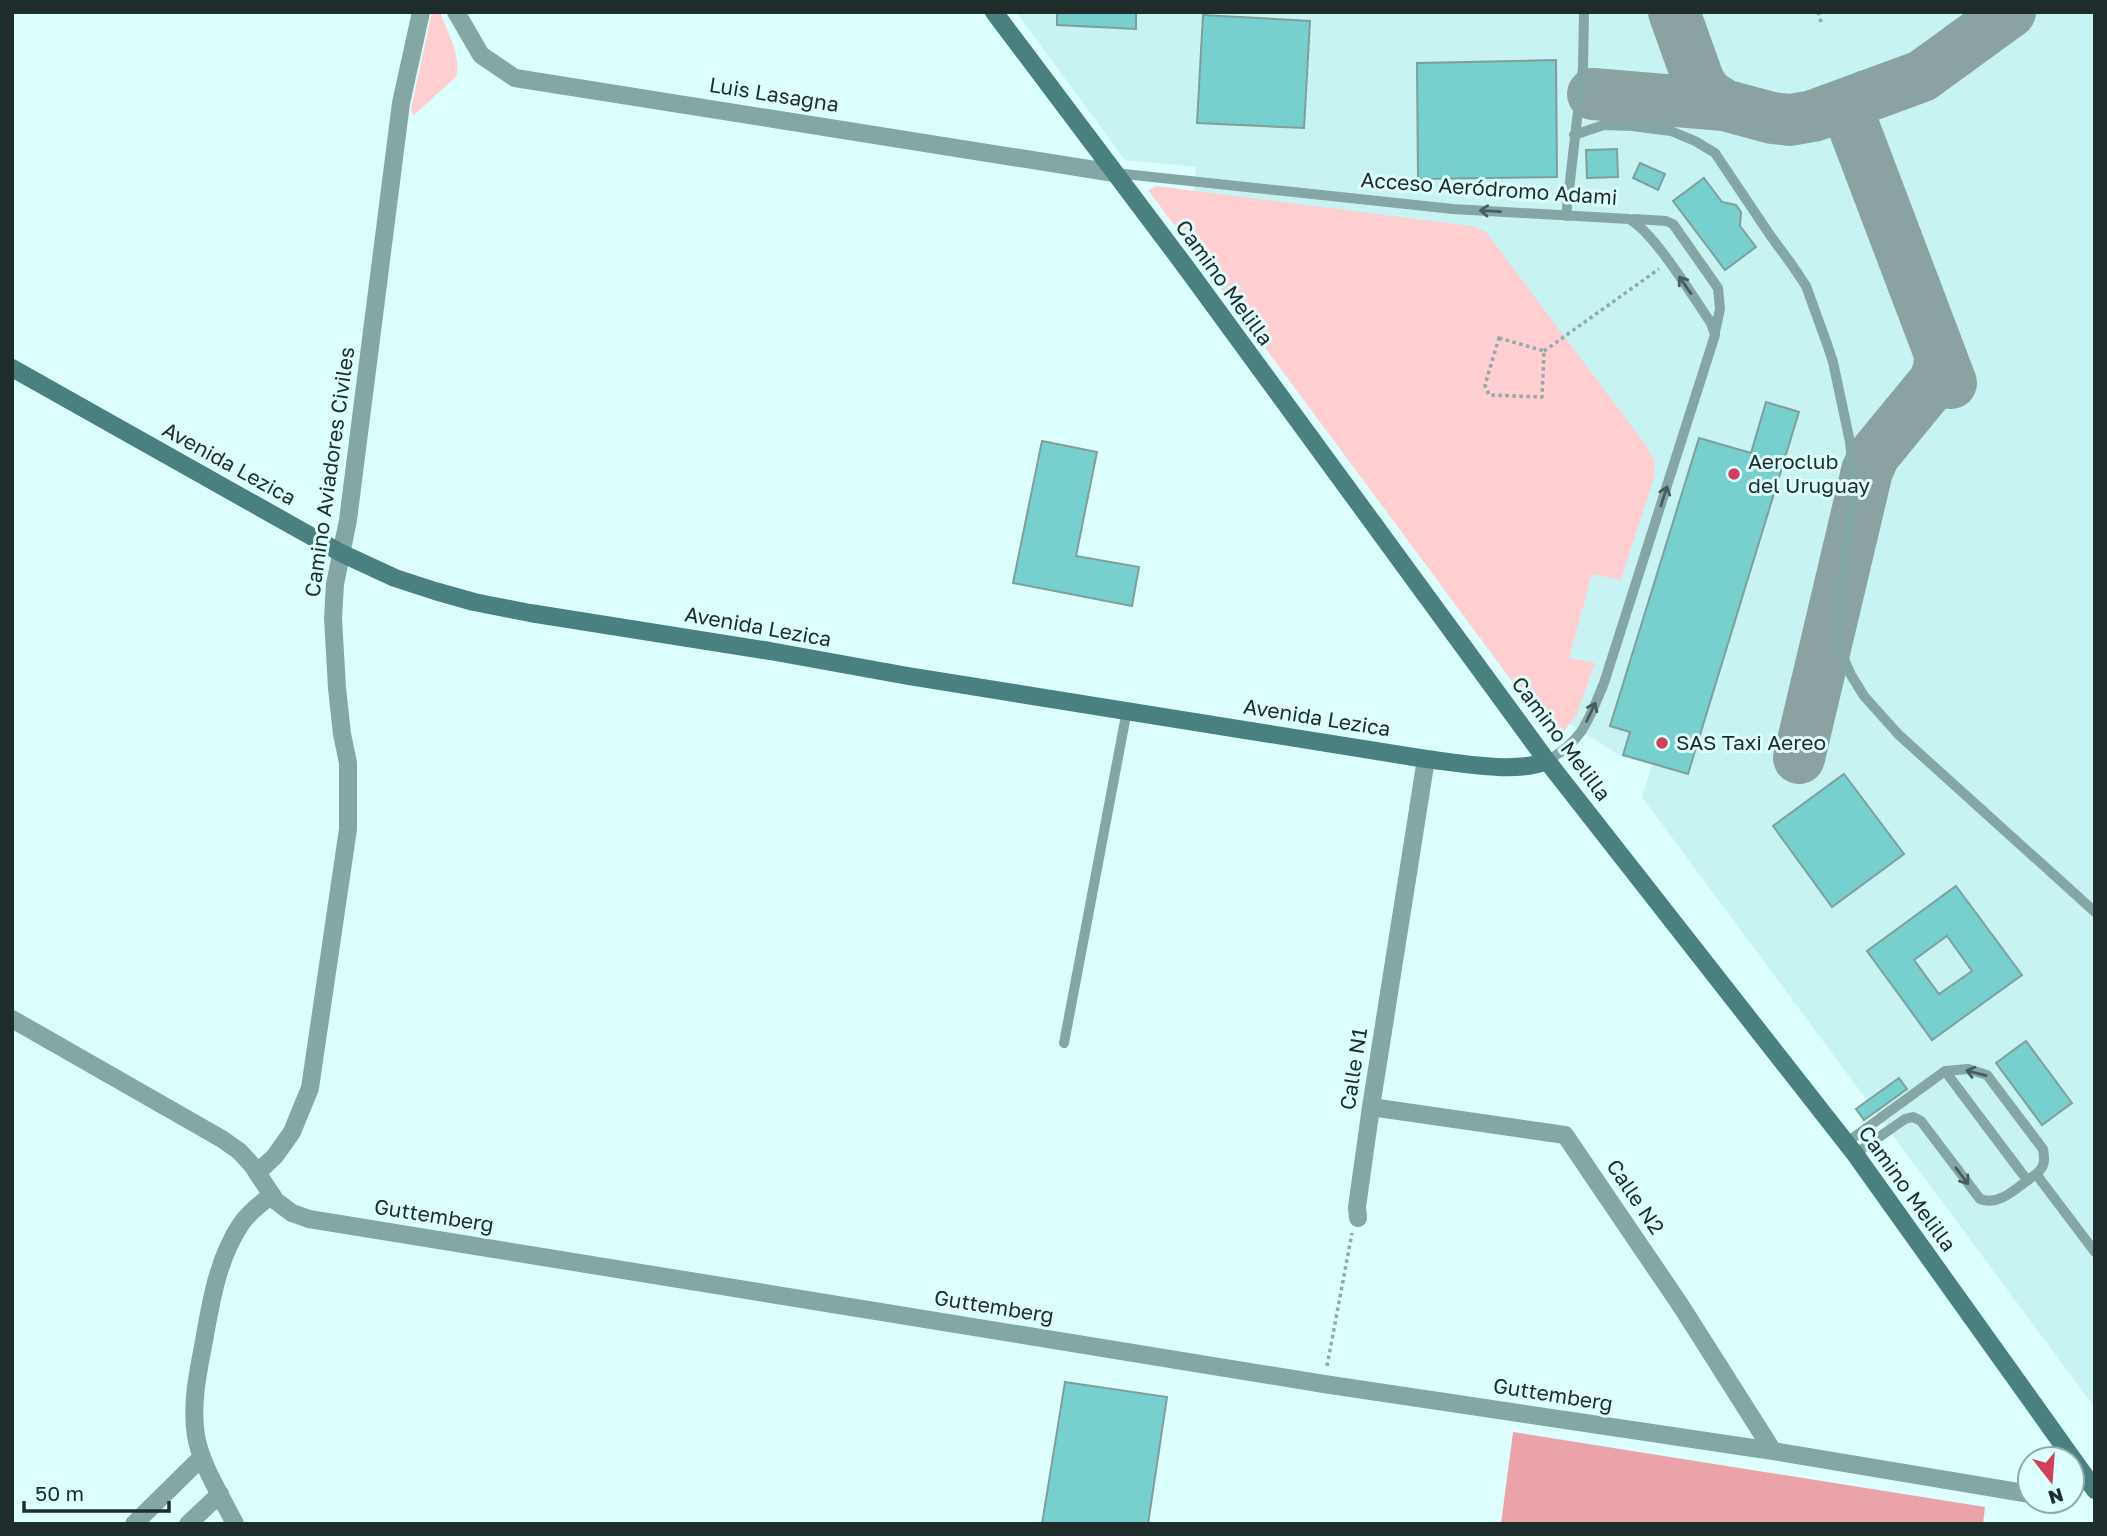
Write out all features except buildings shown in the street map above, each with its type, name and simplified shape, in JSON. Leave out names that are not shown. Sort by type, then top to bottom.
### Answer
[{"type":"street","name":"Camino Aviadores Civiles","points":[[257,1173],[275,1156],[292,1132],[310,1088],[348,829],[348,763],[340,723],[334,645],[335,584],[348,520],[401,103],[421,12]]},
{"type":"street","name":"Luis Lasagna","points":[[456,12],[481,55],[515,78],[1114,173]]},
{"type":"street","name":"Camino Melilla","points":[[994,12],[1185,266],[1547,761],[1851,1148],[2056,1445]]},
{"type":"street","name":"Avenida Lezica","points":[[12,368],[341,553],[395,578],[474,602],[908,676],[1426,759],[1481,766],[1538,765],[1547,761]]},
{"type":"street","name":"Calle N1","points":[[1359,1219],[1357,1207],[1371,1107],[1426,759]]},
{"type":"street","name":"Guttemberg","points":[[12,1019],[222,1139],[239,1151],[276,1201],[292,1213],[309,1219],[1324,1384],[1773,1451],[2016,1492]]},
{"type":"street","name":"Calle N2","points":[[1371,1107],[1565,1135],[1681,1306],[1773,1451]]},
{"type":"street","points":[[235,1524],[202,1457],[196,1438],[193,1408],[213,1294],[221,1267],[241,1224],[272,1195]]},
{"type":"street","points":[[134,1524],[202,1457]]},
{"type":"street","points":[[188,1524],[220,1494]]},
{"type":"lane","points":[[1566,216],[1583,67],[1584,12]]},
{"type":"lane","points":[[1574,135],[1604,124],[1671,131],[1695,141],[1715,153],[1792,265],[1806,286],[1833,362],[1850,442],[1854,482],[1838,622],[1841,652],[1852,676],[1864,696],[1899,735],[2095,912]]},
{"type":"lane","name":"Acceso Aeródromo Adami","points":[[1114,173],[1453,209],[1629,219],[1642,226],[1711,323],[1715,335]]},
{"type":"lane","points":[[1547,761],[1573,743],[1589,718],[1604,683],[1715,335],[1720,309],[1718,288],[1673,224],[1666,221],[1629,219]]},
{"type":"lane","points":[[1064,1043],[1127,710]]},
{"type":"lane","points":[[1968,1069],[1987,1075],[2042,1149],[2045,1160],[2040,1170],[2031,1177],[1998,1200],[1989,1203],[1980,1199],[1921,1121],[1913,1117],[1851,1148],[1896,1106],[1945,1070],[1968,1069]]},
{"type":"lane","points":[[1945,1070],[2095,1252]]},
{"type":"lane","points":[[1896,1106],[1905,1119]]},
{"type":"lane","points":[[2085,1240],[2095,1232]]},
{"type":"path","points":[[1818,12],[1821,22]]},
{"type":"path","points":[[1544,351],[1668,262]]},
{"type":"path","points":[[1499,338],[1544,351],[1542,397],[1489,395],[1485,385],[1499,338]]},
{"type":"path","points":[[1324,1384],[1350,1237],[1359,1219]]},
{"type":"shaded area","points":[[432,12],[440,12],[453,44],[457,61],[456,77],[413,116],[411,109]]},
{"type":"shaded area","points":[[1016,12],[2095,12],[2095,1408],[1642,797],[1652,765],[1622,757],[1565,721],[1193,201],[1196,167],[1125,160]]},
{"type":"shaded area","points":[[1156,186],[1472,226],[1486,232],[1645,444],[1654,460],[1655,474],[1621,580],[1592,574],[1569,658],[1595,663],[1576,716],[1564,731],[1552,735],[1148,190]]},
{"type":"shaded area","points":[[1513,1432],[1985,1507],[1983,1524],[1501,1524]]},
{"type":"taxiway","points":[[1674,12],[1699,82],[1707,94],[1724,105],[1790,120],[1813,116],[1922,76],[2010,12]]},
{"type":"taxiway","points":[[1593,94],[1724,105]]},
{"type":"taxiway","points":[[1866,96],[1854,106],[1852,122],[1951,383]]},
{"type":"taxiway","points":[[1799,758],[1867,471],[1874,455],[1934,382],[1939,370],[1940,355]]},
{"type":"place","name":"Aeroclub del Uruguay","points":[[1734,474]]},
{"type":"place","name":"SAS Taxi Aereo","points":[[1662,743]]}]
